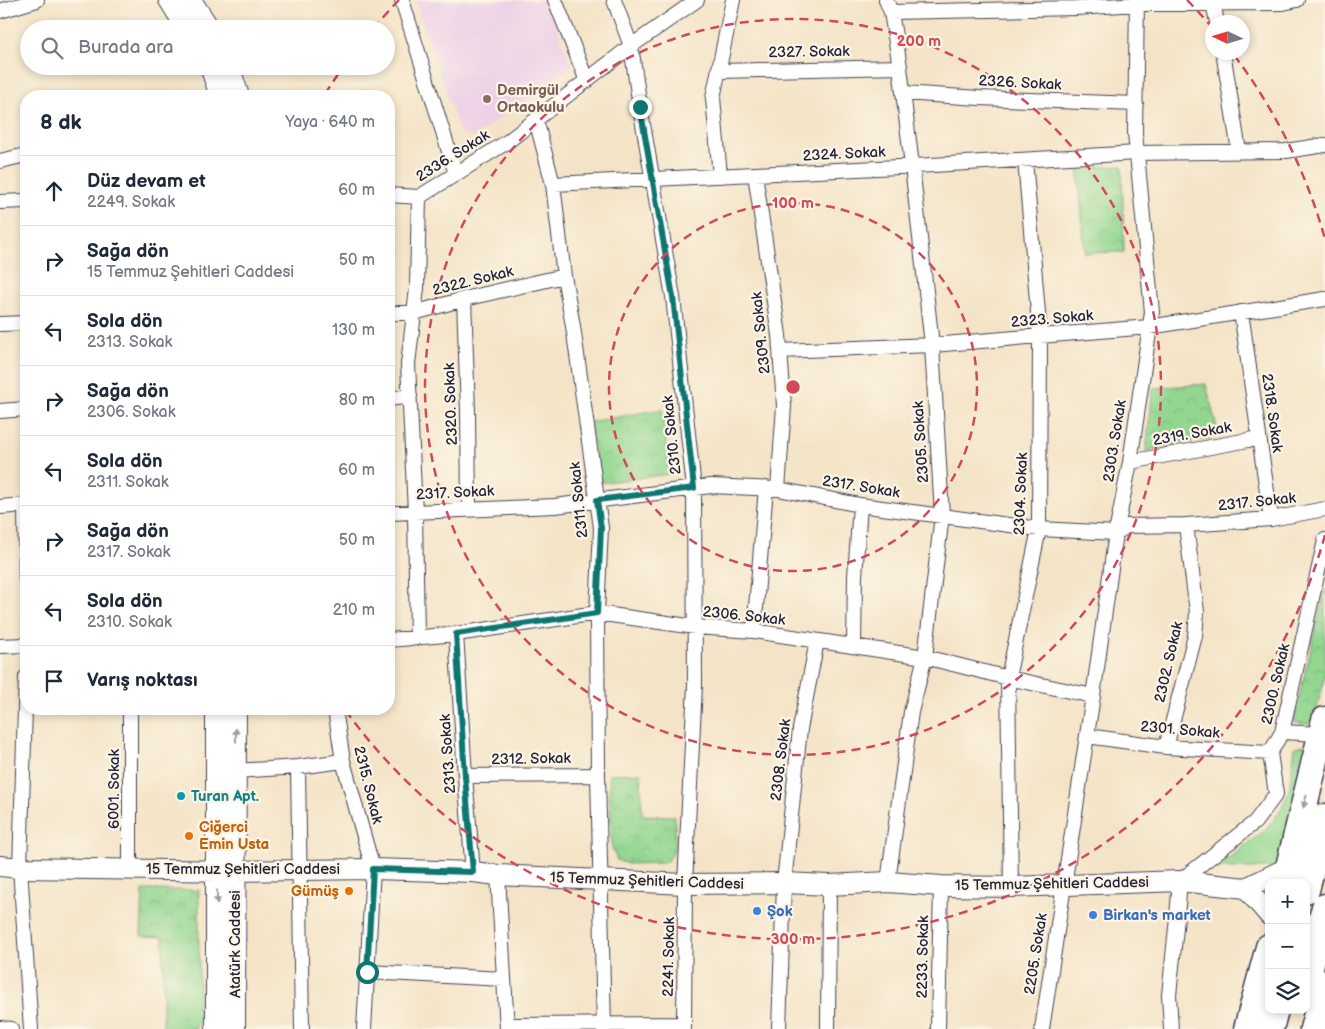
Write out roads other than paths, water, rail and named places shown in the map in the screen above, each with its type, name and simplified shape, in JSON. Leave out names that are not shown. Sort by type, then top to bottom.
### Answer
[{"type":"highway","points":[[1287,875],[1323,727]]},
{"type":"highway","points":[[1309,879],[1325,818]]},
{"type":"highway","points":[[1310,969],[1325,908]]},
{"type":"highway","points":[[1247,1029],[1265,962]]},
{"type":"highway","points":[[1313,1029],[1325,983]]},
{"type":"highway","points":[[1270,1029],[1274,1014]]},
{"type":"highway","points":[[1295,1029],[1299,1014]]},
{"type":"main road","points":[[169,0],[182,20]]},
{"type":"main road","points":[[191,0],[204,20]]},
{"type":"main road","points":[[213,75],[218,90]]},
{"type":"main road","points":[[232,75],[237,90]]},
{"type":"main road","name":"Atatürk Caddesi","points":[[216,715],[235,1029]]},
{"type":"main road","name":"Atatürk Caddesi","points":[[216,1029],[226,871],[236,771],[236,715]]},
{"type":"main road","name":"15 Temmuz Şehitleri Caddesi","points":[[0,866],[20,868],[226,871],[373,869],[473,872],[600,881],[686,884],[784,883],[829,885],[888,882],[941,886],[1011,887],[1180,881],[1246,888]]},
{"type":"main road","points":[[1265,910],[1246,888],[1287,875]]},
{"type":"street","points":[[0,11],[37,0]]},
{"type":"street","points":[[402,0],[456,174]]},
{"type":"street","points":[[555,0],[587,81]]},
{"type":"street","name":"2310. Sokak","points":[[614,0],[631,46],[673,297],[694,488],[695,685],[686,884]]},
{"type":"street","name":"2336. Sokak","points":[[395,195],[419,197],[507,142],[631,46],[697,0]]},
{"type":"street","points":[[720,176],[713,98],[733,0]]},
{"type":"street","points":[[888,6],[1032,4],[1076,8],[1137,2],[1283,3],[1297,0]]},
{"type":"street","name":"2303. Sokak","points":[[1063,885],[1116,534],[1130,462],[1152,312],[1135,133],[1137,2]]},
{"type":"street","points":[[1214,3],[1216,15]]},
{"type":"street","name":"2305. Sokak","points":[[888,6],[900,67],[932,345],[942,515],[925,657],[911,712],[888,882]]},
{"type":"street","points":[[1225,60],[1239,151]]},
{"type":"street","name":"2327. Sokak","points":[[719,71],[900,67]]},
{"type":"street","name":"2326. Sokak","points":[[903,93],[1136,104]]},
{"type":"street","name":"2311. Sokak","points":[[536,120],[553,184],[564,276],[573,326],[601,528],[597,613],[598,775],[604,1027]]},
{"type":"street","name":"2324. Sokak","points":[[553,184],[1025,160],[1137,152],[1286,151],[1325,145]]},
{"type":"street","points":[[0,161],[20,157]]},
{"type":"street","name":"2304. Sokak","points":[[1011,887],[1008,678],[1039,528],[1040,336],[1025,160]]},
{"type":"street","name":"2309. Sokak","points":[[754,631],[784,406],[779,335],[755,174]]},
{"type":"street","points":[[416,638],[415,512],[408,364],[417,288],[419,197]]},
{"type":"street","points":[[0,202],[20,202]]},
{"type":"street","name":"2322. Sokak","points":[[395,313],[414,313],[464,299],[564,276]]},
{"type":"street","name":"2320. Sokak","points":[[464,299],[469,509]]},
{"type":"street","name":"2323. Sokak","points":[[780,351],[932,345],[1150,327],[1325,299]]},
{"type":"street","name":"2318. Sokak","points":[[1241,312],[1271,519]]},
{"type":"street","points":[[0,324],[20,323]]},
{"type":"street","points":[[395,398],[410,396]]},
{"type":"street","points":[[0,411],[20,409]]},
{"type":"street","name":"2319. Sokak","points":[[1130,462],[1259,438]]},
{"type":"street","name":"2317. Sokak","points":[[395,512],[554,506],[711,486],[772,489],[860,504],[1039,528],[1116,534],[1127,526],[1186,525],[1271,519],[1325,509]]},
{"type":"street","points":[[854,646],[860,504]]},
{"type":"street","points":[[0,507],[20,506]]},
{"type":"street","name":"2302. Sokak","points":[[1166,747],[1195,636],[1196,612],[1186,525]]},
{"type":"street","name":"2300. Sokak","points":[[1270,753],[1282,732],[1325,540]]},
{"type":"street","name":"2306. Sokak","points":[[395,640],[456,634],[597,613],[695,627],[754,631],[925,657],[1008,678],[1093,696]]},
{"type":"street","name":"2313. Sokak","points":[[456,634],[473,872]]},
{"type":"street","name":"2308. Sokak","points":[[779,1029],[784,883],[800,729],[817,641]]},
{"type":"street","points":[[0,646],[20,645]]},
{"type":"street","points":[[25,715],[20,868],[31,1029]]},
{"type":"street","name":"6001. Sokak","points":[[130,715],[130,869]]},
{"type":"street","name":"2315. Sokak","points":[[336,715],[343,761],[373,869],[364,1029]]},
{"type":"street","points":[[1282,732],[1323,727]]},
{"type":"street","name":"2301. Sokak","points":[[1087,736],[1166,747],[1270,753]]},
{"type":"street","points":[[1171,1029],[1169,995],[1180,881],[1255,822],[1276,794],[1270,753]]},
{"type":"street","points":[[236,771],[298,767],[343,761]]},
{"type":"street","points":[[298,767],[298,870],[302,1029]]},
{"type":"street","name":"2312. Sokak","points":[[465,776],[598,775]]},
{"type":"street","points":[[498,875],[507,1027],[684,1026]]},
{"type":"street","name":"2241. Sokak","points":[[684,1026],[686,884]]},
{"type":"street","points":[[828,1029],[829,885]]},
{"type":"street","name":"2205. Sokak","points":[[1042,1029],[1063,885]]},
{"type":"street","name":"2233. Sokak","points":[[938,1029],[941,886]]},
{"type":"street","points":[[367,972],[504,979]]},
{"type":"street","points":[[0,1028],[11,1029]]},
{"type":"place","name":"Demirgül Ortaokulu","points":[[487,99]]},
{"type":"place","name":"Turan Apt.","points":[[181,796]]},
{"type":"place","name":"Ciğerci Emin Usta","points":[[189,836]]},
{"type":"place","name":"Gümüş","points":[[349,891]]},
{"type":"place","name":"Şok","points":[[757,911]]},
{"type":"place","name":"Birkan's market","points":[[1093,915]]}]
